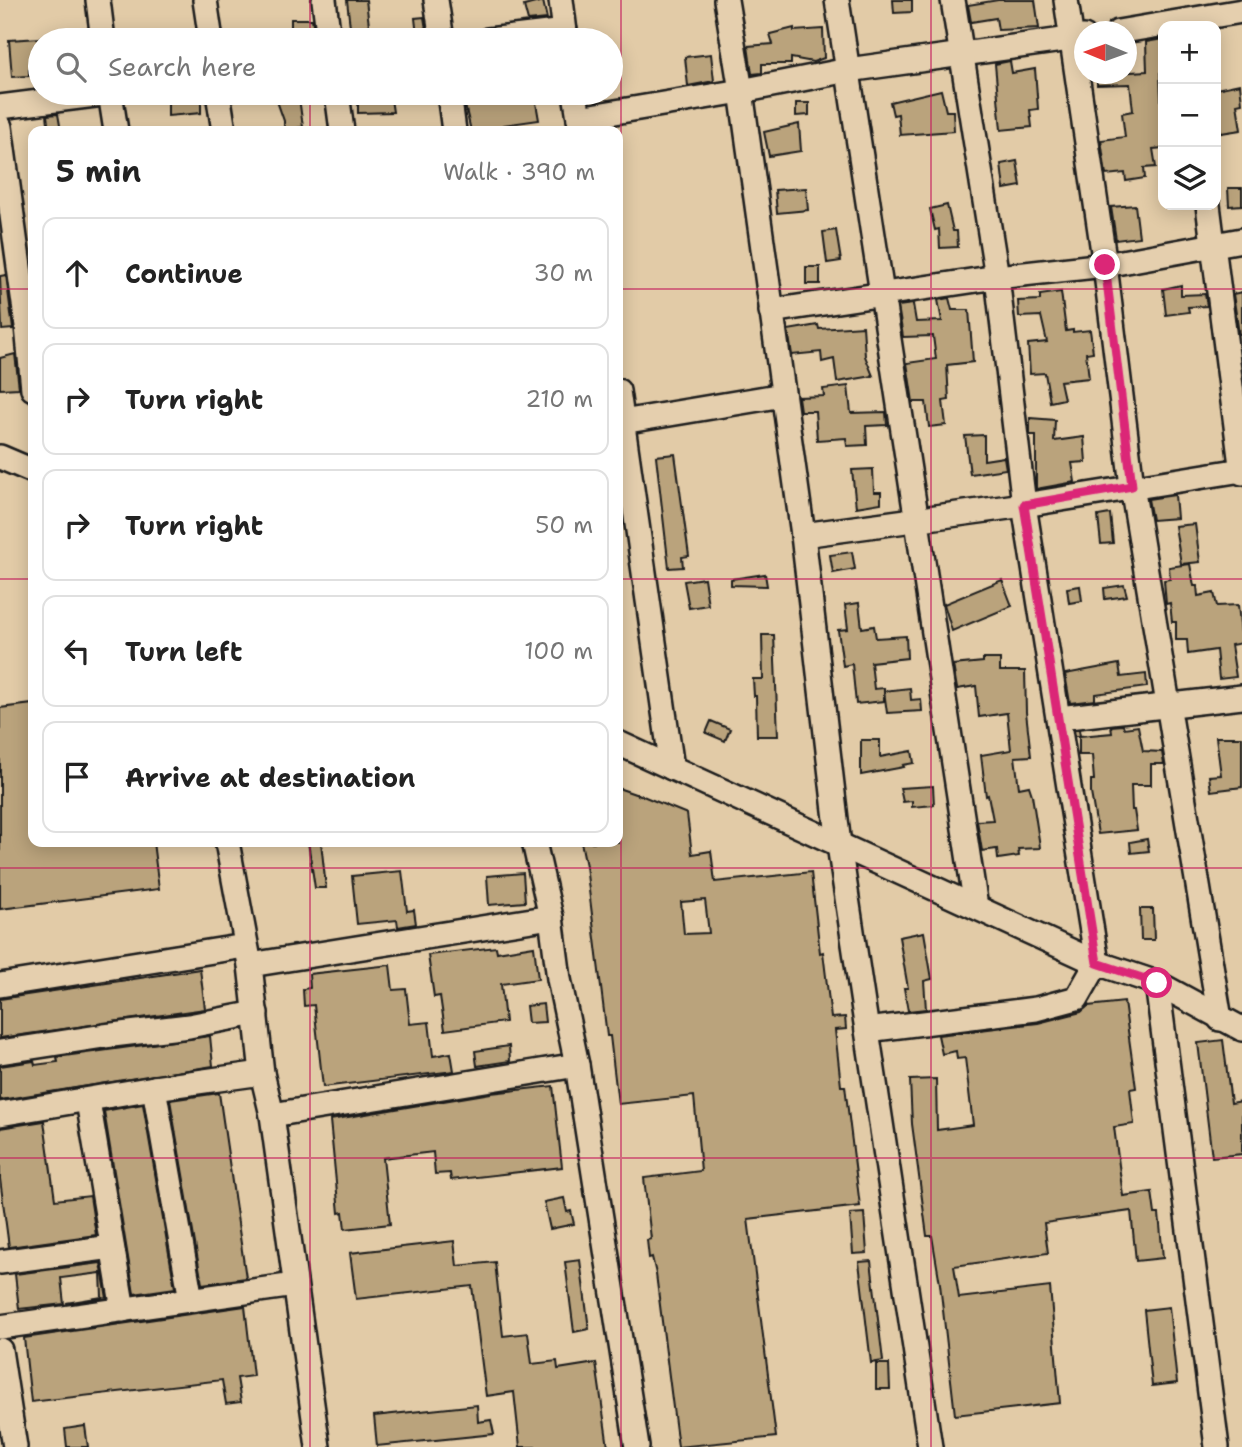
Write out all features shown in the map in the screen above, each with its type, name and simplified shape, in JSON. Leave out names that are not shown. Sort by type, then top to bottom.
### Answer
[{"type":"street","points":[[98,0],[102,28]]},
{"type":"street","points":[[205,0],[209,28]]},
{"type":"street","points":[[324,0],[328,28]]},
{"type":"street","points":[[436,0],[440,28]]},
{"type":"street","points":[[561,0],[565,28]]},
{"type":"street","points":[[726,0],[803,535],[839,845],[929,1447]]},
{"type":"street","points":[[837,0],[976,907]]},
{"type":"street","points":[[867,1030],[1035,1009],[1077,998],[1097,963],[1024,505],[997,277],[953,0]]},
{"type":"street","points":[[1066,0],[1074,25]]},
{"type":"street","points":[[1137,27],[1177,16],[1242,11]]},
{"type":"street","points":[[577,105],[580,124],[848,70],[1074,39]]},
{"type":"street","points":[[1083,84],[1132,486],[1220,1019]]},
{"type":"street","points":[[0,107],[28,103]]},
{"type":"street","points":[[112,105],[115,126]]},
{"type":"street","points":[[220,105],[223,126]]},
{"type":"street","points":[[339,105],[341,126]]},
{"type":"street","points":[[451,105],[453,126]]},
{"type":"street","points":[[1,137],[28,313]]},
{"type":"street","points":[[803,535],[1024,505],[1132,486],[1242,471],[1209,210]]},
{"type":"street","points":[[771,311],[997,277],[1105,265],[1242,240]]},
{"type":"street","points":[[623,422],[783,395]]},
{"type":"street","points":[[623,429],[672,768]]},
{"type":"street","points":[[0,457],[28,469]]},
{"type":"street","points":[[1059,718],[1242,697]]},
{"type":"street","points":[[623,745],[1097,963],[1157,983],[1242,1029]]},
{"type":"street","points":[[228,847],[248,956],[262,1073],[272,1115],[318,1447]]},
{"type":"street","points":[[535,847],[551,917],[559,979],[577,1065],[636,1447]]},
{"type":"street","points":[[0,985],[551,917]]},
{"type":"street","points":[[1157,983],[1211,1446]]},
{"type":"street","points":[[0,1052],[190,1026],[256,1013]]},
{"type":"street","points":[[272,1115],[577,1065]]},
{"type":"street","points":[[0,1115],[155,1088],[262,1073]]},
{"type":"street","points":[[155,1088],[191,1300]]},
{"type":"street","points":[[88,1101],[123,1310]]},
{"type":"street","points":[[0,1262],[112,1247]]},
{"type":"street","points":[[0,1327],[295,1285]]},
{"type":"street","points":[[0,1350],[15,1447]]},
{"type":"building","points":[[347,0],[366,0],[369,28],[350,28]]},
{"type":"building","points":[[893,0],[912,0],[912,12],[894,13]]},
{"type":"building","points":[[998,0],[1035,0],[1039,28],[998,30],[996,18],[971,22],[968,5]]},
{"type":"building","points":[[543,1],[547,19],[528,21],[524,6]]},
{"type":"building","points":[[424,17],[426,28],[416,28],[415,18]]},
{"type":"building","points":[[291,19],[312,19],[314,28],[291,28]]},
{"type":"building","points":[[794,28],[794,31],[823,29],[824,58],[813,62],[791,58],[791,64],[762,64],[762,73],[752,74],[748,46],[773,44],[770,34]]},
{"type":"building","points":[[28,39],[28,76],[12,77],[9,40]]},
{"type":"building","points":[[1158,40],[1158,148],[1153,149],[1156,167],[1144,168],[1145,178],[1126,181],[1125,173],[1106,175],[1101,140],[1125,137],[1122,113],[1133,111],[1130,84],[1137,84],[1137,72],[1147,71],[1146,42]]},
{"type":"building","points":[[711,54],[714,81],[688,86],[685,57]]},
{"type":"building","points":[[1010,61],[1012,73],[1035,69],[1038,109],[1030,110],[1032,127],[1001,130],[995,64]]},
{"type":"building","points":[[1240,84],[1242,103],[1237,104],[1241,130],[1221,133],[1221,88]]},
{"type":"building","points":[[941,90],[946,111],[953,111],[954,131],[900,135],[898,114],[893,115],[890,102]]},
{"type":"building","points":[[796,103],[809,103],[809,115],[796,116]]},
{"type":"building","points":[[168,105],[201,105],[201,113],[168,116]]},
{"type":"building","points":[[278,105],[300,105],[303,126],[284,126]]},
{"type":"building","points":[[358,105],[392,105],[393,112],[358,113]]},
{"type":"building","points":[[465,105],[536,105],[539,120],[503,126],[470,126]]},
{"type":"building","points":[[58,114],[60,126],[48,126],[47,115]]},
{"type":"building","points":[[799,124],[801,151],[769,156],[764,132]]},
{"type":"building","points":[[1017,161],[1021,186],[1004,189],[1001,164]]},
{"type":"building","points":[[806,188],[808,210],[777,213],[775,190]]},
{"type":"building","points":[[1228,188],[1242,188],[1242,205],[1229,206]]},
{"type":"building","points":[[947,205],[953,231],[957,231],[958,247],[940,248],[939,229],[935,230],[930,209]]},
{"type":"building","points":[[1135,205],[1139,237],[1116,240],[1111,207]]},
{"type":"building","points":[[836,230],[841,261],[827,263],[823,232]]},
{"type":"building","points":[[806,267],[820,267],[820,284],[806,284]]},
{"type":"building","points":[[6,275],[13,329],[2,330],[0,276]]},
{"type":"building","points":[[1181,285],[1181,295],[1205,294],[1207,306],[1188,307],[1189,312],[1166,315],[1163,289]]},
{"type":"building","points":[[1061,292],[1066,331],[1090,330],[1093,352],[1086,353],[1089,378],[1060,381],[1064,399],[1050,402],[1045,373],[1030,374],[1028,344],[1047,342],[1041,316],[1019,317],[1018,301],[1040,300],[1040,295]]},
{"type":"building","points":[[1242,292],[1242,334],[1239,334],[1233,294]]},
{"type":"building","points":[[949,298],[952,310],[969,310],[973,362],[947,365],[949,400],[943,401],[946,425],[929,427],[926,402],[913,402],[907,363],[936,359],[933,336],[903,337],[898,306],[913,304],[916,322],[942,321],[938,300]]},
{"type":"building","points":[[818,325],[819,329],[863,326],[865,356],[873,376],[837,382],[834,359],[822,362],[821,352],[792,355],[788,330]]},
{"type":"building","points":[[15,354],[19,388],[0,389],[0,358]]},
{"type":"building","points":[[848,386],[851,413],[886,412],[887,425],[866,426],[867,445],[847,446],[846,438],[817,440],[815,411],[800,411],[798,397],[824,396],[823,389]]},
{"type":"building","points":[[1030,418],[1055,420],[1054,441],[1084,437],[1086,462],[1072,463],[1075,482],[1036,489],[1036,435],[1030,435]]},
{"type":"building","points":[[984,435],[984,460],[1004,457],[1006,469],[970,474],[965,436]]},
{"type":"building","points":[[675,454],[689,556],[682,557],[683,567],[669,568],[656,456]]},
{"type":"building","points":[[873,469],[874,492],[881,492],[881,503],[856,507],[852,470]]},
{"type":"building","points":[[1175,495],[1177,518],[1152,520],[1148,499]]},
{"type":"building","points":[[1110,514],[1113,543],[1101,544],[1098,516]]},
{"type":"building","points":[[1195,524],[1200,562],[1181,564],[1175,526]]},
{"type":"building","points":[[852,552],[855,569],[833,573],[830,555]]},
{"type":"building","points":[[1190,564],[1198,596],[1214,593],[1217,606],[1238,605],[1242,643],[1231,645],[1236,677],[1219,679],[1216,650],[1188,654],[1187,640],[1176,640],[1176,622],[1172,622],[1170,603],[1166,604],[1164,580],[1170,579],[1169,567]]},
{"type":"building","points":[[765,574],[767,586],[731,585],[731,579]]},
{"type":"building","points":[[704,578],[708,605],[689,608],[684,581]]},
{"type":"building","points":[[1002,580],[1012,606],[952,631],[944,604]]},
{"type":"building","points":[[1124,585],[1127,596],[1105,599],[1104,588]]},
{"type":"building","points":[[1080,586],[1082,601],[1069,603],[1067,588]]},
{"type":"building","points":[[859,603],[862,628],[874,626],[876,638],[906,636],[907,658],[871,662],[874,689],[884,688],[884,701],[856,704],[852,664],[843,666],[838,630],[848,629],[845,605]]},
{"type":"building","points":[[762,635],[774,635],[778,736],[757,736],[753,679],[763,679]]},
{"type":"building","points":[[983,659],[1000,659],[1000,671],[1025,671],[1031,756],[1015,757],[1019,788],[1029,786],[1032,795],[1040,848],[1018,849],[1019,856],[998,859],[997,849],[982,851],[977,821],[993,820],[988,795],[986,796],[981,755],[1011,750],[1007,713],[979,717],[976,686],[957,689],[953,665],[983,662]]},
{"type":"building","points":[[1119,664],[1121,677],[1146,674],[1147,687],[1095,694],[1095,700],[1070,703],[1065,674]]},
{"type":"building","points":[[910,688],[911,700],[921,699],[922,711],[887,713],[884,691]]},
{"type":"building","points":[[28,705],[28,847],[154,847],[159,889],[0,909],[0,708]]},
{"type":"building","points":[[711,721],[730,729],[725,741],[706,733]]},
{"type":"building","points":[[1123,725],[1124,728],[1138,726],[1143,751],[1162,752],[1164,764],[1151,764],[1151,785],[1131,785],[1132,810],[1137,830],[1098,834],[1091,793],[1091,780],[1094,780],[1092,755],[1079,755],[1079,736],[1075,736],[1074,730],[1079,730],[1080,736],[1112,733],[1111,726]]},
{"type":"building","points":[[1216,737],[1242,737],[1242,787],[1211,791],[1209,776],[1221,775]]},
{"type":"building","points":[[861,740],[880,740],[880,757],[912,751],[914,763],[861,775]]},
{"type":"building","points":[[933,786],[934,805],[912,807],[912,801],[903,802],[900,788]]},
{"type":"building","points":[[623,790],[687,814],[692,854],[711,851],[715,882],[811,872],[831,1018],[845,1017],[846,1029],[835,1030],[860,1206],[748,1219],[776,1437],[678,1447],[656,1274],[652,1257],[649,1258],[647,1240],[651,1239],[644,1178],[701,1171],[694,1096],[618,1104],[582,847],[623,847]],"holes":[[[705,900],[709,933],[684,934],[681,902]]]},
{"type":"building","points":[[1147,839],[1149,851],[1131,853],[1130,842]]},
{"type":"building","points":[[309,847],[322,847],[326,888],[315,888]]},
{"type":"building","points":[[402,871],[407,911],[414,910],[416,924],[398,927],[397,920],[357,924],[352,876]]},
{"type":"building","points":[[523,873],[525,902],[489,905],[487,876]]},
{"type":"building","points":[[1140,909],[1153,909],[1154,940],[1141,940]]},
{"type":"building","points":[[924,932],[932,979],[924,981],[926,1009],[908,1011],[904,988],[908,988],[899,937]]},
{"type":"building","points":[[534,946],[538,979],[501,984],[505,1022],[445,1030],[440,996],[434,997],[428,955],[496,947],[497,952]]},
{"type":"building","points":[[390,965],[393,990],[406,989],[410,1024],[429,1022],[433,1056],[451,1053],[454,1071],[323,1087],[314,1005],[304,1006],[303,989],[310,988],[309,974]]},
{"type":"building","points":[[200,969],[205,1009],[0,1038],[0,999]]},
{"type":"building","points":[[1124,1002],[1136,1088],[1130,1089],[1134,1124],[1114,1127],[1123,1196],[1152,1192],[1155,1214],[1159,1214],[1163,1258],[1136,1261],[1131,1211],[1044,1223],[1048,1253],[954,1266],[959,1298],[1050,1287],[1060,1403],[955,1415],[940,1284],[932,1236],[927,1236],[912,1124],[910,1080],[936,1079],[937,1130],[973,1125],[965,1058],[957,1059],[956,1051],[942,1054],[938,1035],[1038,1023],[1081,1012],[1088,1006]]},
{"type":"building","points":[[543,1004],[545,1022],[528,1023],[526,1006]]},
{"type":"building","points":[[210,1036],[213,1066],[0,1100],[0,1066],[34,1061],[35,1065],[58,1062],[57,1057]]},
{"type":"building","points":[[1223,1040],[1231,1103],[1242,1101],[1242,1154],[1212,1157],[1198,1043]]},
{"type":"building","points":[[509,1046],[510,1061],[477,1066],[475,1051]]},
{"type":"building","points":[[553,1086],[562,1167],[451,1180],[450,1173],[435,1174],[433,1152],[383,1158],[390,1224],[345,1229],[343,1212],[339,1213],[330,1120],[491,1093]]},
{"type":"building","points":[[219,1093],[246,1278],[202,1284],[170,1100]]},
{"type":"building","points":[[143,1104],[175,1288],[134,1294],[104,1111]]},
{"type":"building","points":[[44,1121],[55,1200],[90,1196],[96,1235],[9,1247],[0,1179],[0,1128]]},
{"type":"building","points":[[564,1198],[567,1212],[571,1211],[574,1224],[550,1229],[544,1202]]},
{"type":"building","points":[[864,1213],[867,1253],[853,1254],[850,1214]]},
{"type":"building","points":[[454,1241],[457,1266],[495,1262],[503,1336],[528,1333],[532,1364],[557,1361],[558,1369],[596,1363],[608,1447],[520,1447],[514,1392],[486,1396],[472,1286],[356,1299],[350,1253]]},
{"type":"building","points":[[580,1260],[589,1329],[574,1332],[565,1262]]},
{"type":"building","points":[[871,1261],[883,1361],[871,1363],[859,1262]]},
{"type":"building","points":[[101,1263],[107,1298],[66,1303],[102,1297],[101,1273],[61,1278],[64,1304],[19,1309],[15,1274]]},
{"type":"building","points":[[245,1306],[253,1376],[237,1378],[241,1402],[226,1404],[222,1380],[31,1402],[24,1338]]},
{"type":"building","points":[[1169,1307],[1177,1383],[1152,1386],[1144,1310]]},
{"type":"building","points":[[876,1364],[889,1364],[890,1389],[876,1389]]},
{"type":"building","points":[[477,1405],[478,1422],[491,1420],[494,1434],[377,1446],[374,1416]]},
{"type":"building","points":[[85,1426],[88,1447],[67,1447],[65,1429]]},
{"type":"route","points":[[1105,265],[1132,486],[1024,505],[1097,963],[1157,983]]}]
